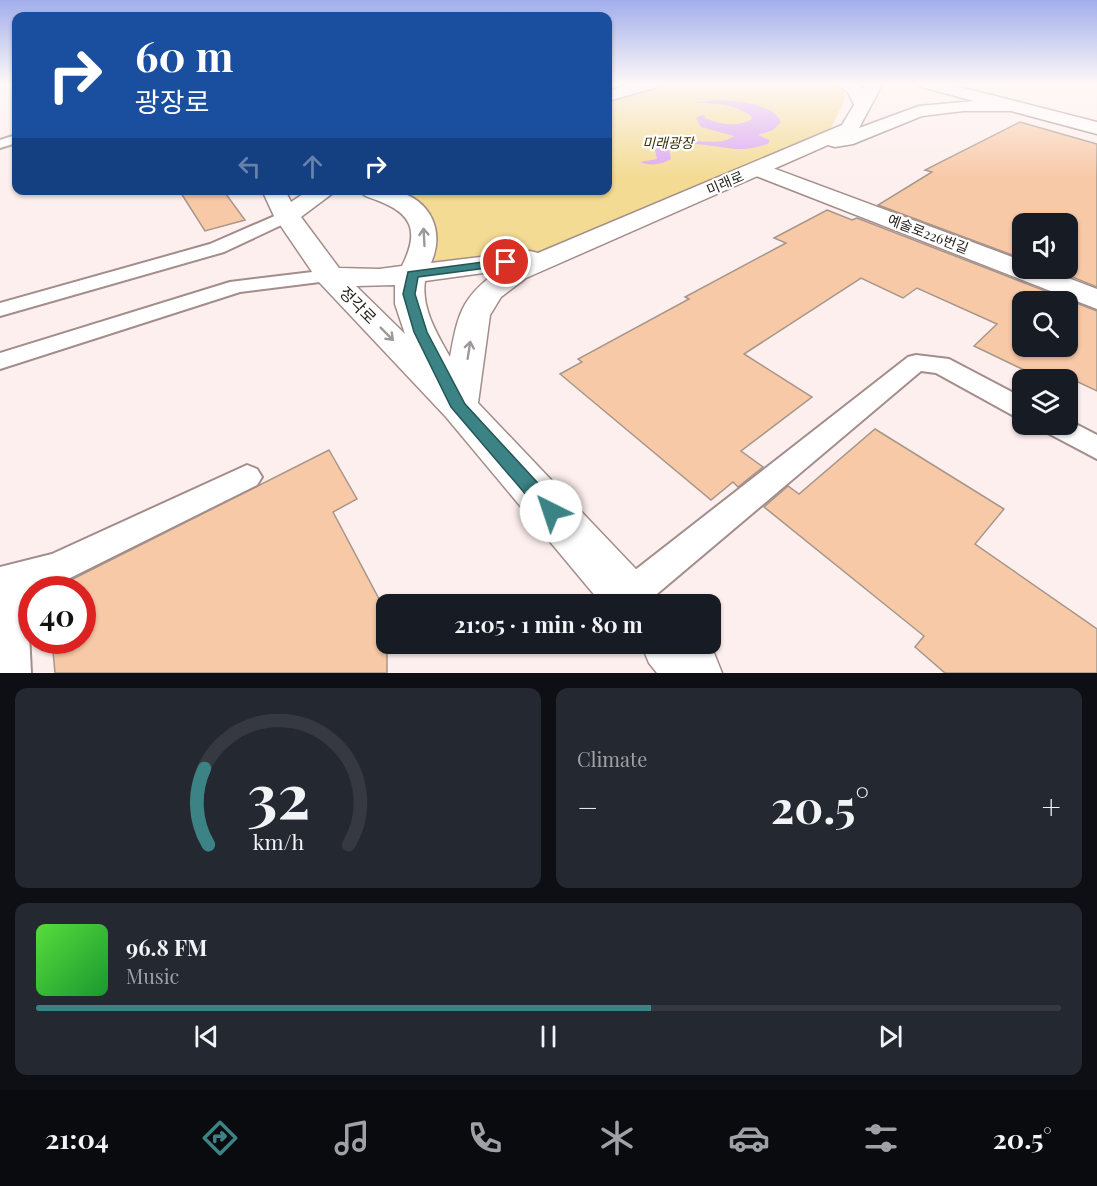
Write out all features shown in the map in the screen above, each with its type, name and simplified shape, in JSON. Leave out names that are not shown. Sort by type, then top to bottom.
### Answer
[{"type":"street","name":"미래로","points":[[551,256],[824,142],[849,129],[858,114]]},
{"type":"street","points":[[824,142],[846,140],[910,114]]},
{"type":"street","points":[[1042,114],[1094,125]]},
{"type":"street","name":"예술로226번길","points":[[759,169],[1097,300]]},
{"type":"street","points":[[279,203],[308,195]]},
{"type":"street","name":"정각로","points":[[387,195],[397,198],[416,210],[425,229],[425,247],[412,274],[409,294],[421,332],[459,407]]},
{"type":"street","name":"정각로","points":[[279,203],[329,276],[459,407],[625,594]]},
{"type":"street","points":[[329,276],[379,278],[551,256]]},
{"type":"street","points":[[459,407],[474,315],[490,291],[516,272],[551,256]]},
{"type":"street","points":[[677,654],[693,673]]},
{"type":"lane","points":[[0,310],[217,248],[279,203]]},
{"type":"lane","points":[[0,361],[237,286],[329,276]]},
{"type":"lane","points":[[639,594],[916,363],[941,365],[1012,402]]},
{"type":"lane","points":[[1073,435],[1097,448]]},
{"type":"lane","points":[[12,673],[4,582],[56,567],[247,477]]},
{"type":"green space","name":"미래광장","points":[[612,114],[837,114],[824,142],[551,256],[412,274],[425,229],[376,195],[612,195]]},
{"type":"shaded area","points":[[703,114],[705,118],[728,124],[747,122],[752,119],[748,114],[777,115],[781,122],[773,130],[758,135],[770,140],[768,144],[735,149],[686,144],[669,149],[671,159],[664,163],[640,162],[657,159],[654,146],[659,138],[719,142],[734,136],[701,127],[696,118]]},
{"type":"building","points":[[1020,122],[1097,144],[1097,287],[1077,279],[1078,213],[1012,213],[1012,255],[878,205],[932,172],[925,170]]},
{"type":"building","points":[[182,195],[227,195],[245,220],[205,231]]},
{"type":"building","points":[[827,210],[852,220],[857,218],[1045,291],[1012,291],[1012,357],[1078,357],[1078,304],[1097,311],[1097,391],[1078,382],[1078,369],[1022,369],[974,346],[997,324],[917,288],[903,298],[861,278],[744,354],[812,397],[741,451],[763,467],[738,487],[733,482],[711,500],[560,374],[582,362],[578,359],[689,299],[685,297],[786,243],[774,238]]},
{"type":"building","points":[[875,429],[1004,509],[975,544],[1097,629],[1097,673],[945,673],[915,647],[924,636],[764,507],[788,486],[799,494]]},
{"type":"building","points":[[329,450],[357,499],[333,512],[376,594],[376,654],[387,654],[387,673],[55,673],[53,654],[96,654],[96,576],[79,576]]},
{"type":"route","points":[[506,262],[412,274],[409,294],[421,332],[459,407],[551,511]]}]
